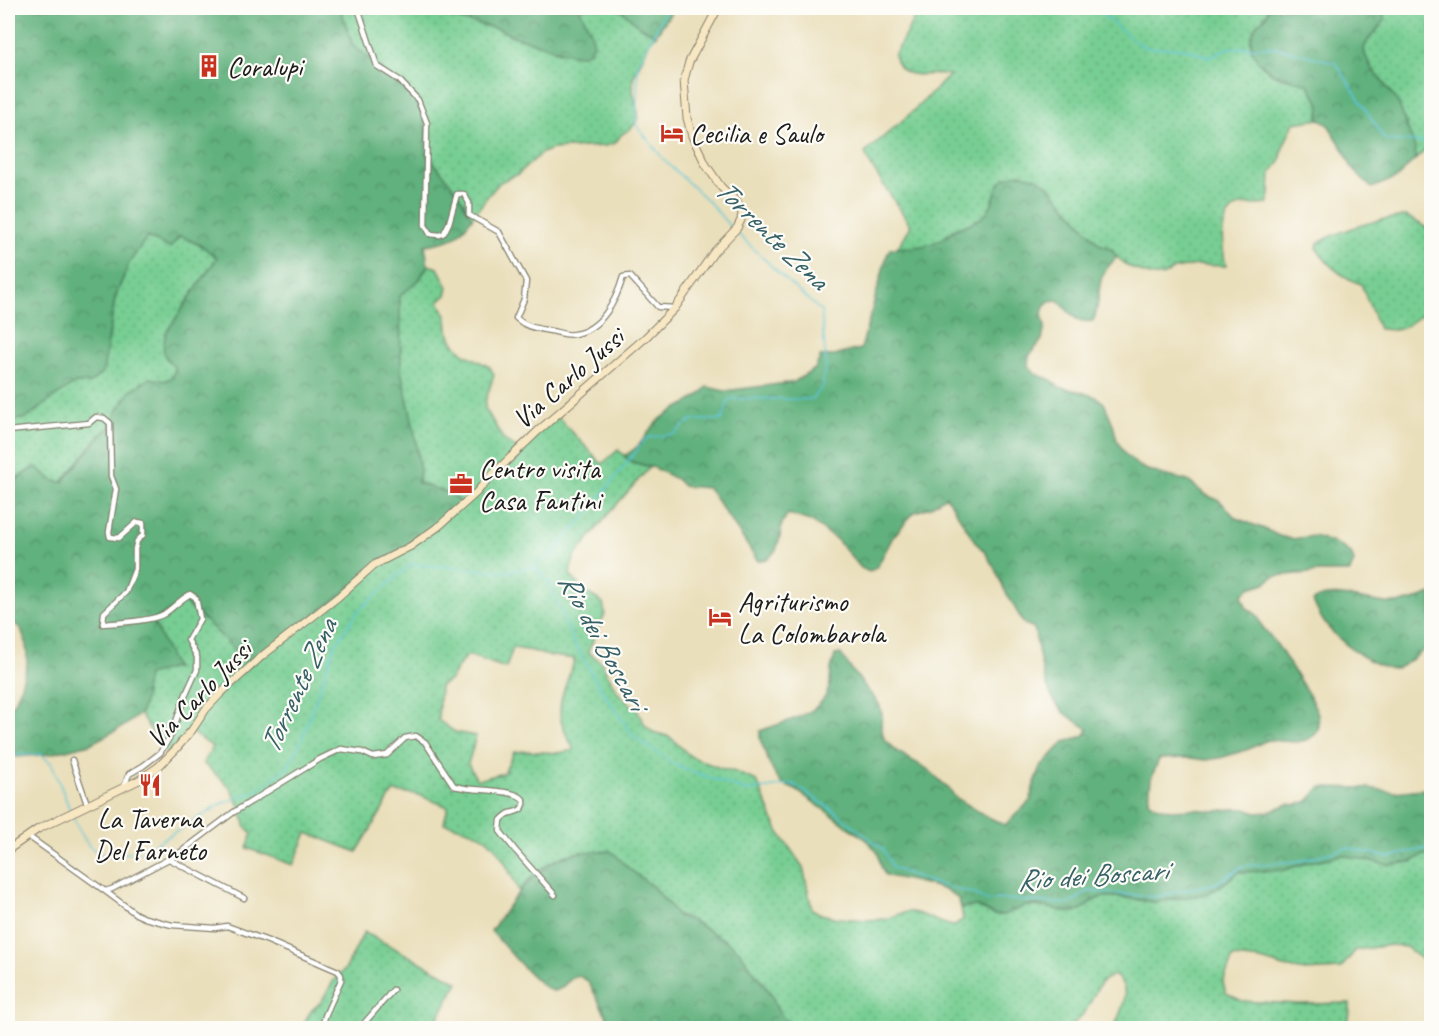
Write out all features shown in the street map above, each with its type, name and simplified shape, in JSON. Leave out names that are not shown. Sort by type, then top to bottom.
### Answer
[{"type":"street","points":[[358,8],[377,66],[399,80],[418,100],[427,123],[427,183],[424,219],[427,231],[436,236],[444,233],[457,194],[464,194],[469,203],[469,215],[499,232],[526,281],[524,299],[516,318],[524,325],[571,335],[588,330],[607,313],[623,277],[630,276],[658,307],[675,308]]},
{"type":"street","name":"Via Carlo Jussi","points":[[8,850],[38,829],[84,804],[139,780],[158,767],[220,694],[374,565],[411,546],[439,526],[476,493],[538,431],[645,338],[675,308],[714,252],[741,220],[742,212],[738,203],[721,186],[706,165],[692,136],[687,117],[684,80],[689,62],[718,8]]},
{"type":"street","points":[[8,431],[89,423],[96,417],[104,418],[110,423],[111,476],[116,489],[110,537],[119,538],[138,522],[143,523],[143,536],[137,541],[135,569],[126,592],[104,613],[104,624],[162,615],[190,594],[196,598],[200,618],[188,640],[197,657],[197,670],[171,735],[160,753],[129,774],[124,787]]},
{"type":"street","points":[[105,891],[178,854],[234,812],[320,759],[341,749],[362,752],[373,757],[387,755],[405,738],[416,736],[425,742],[454,786],[521,796],[524,801],[523,807],[501,820],[500,831],[555,895]]},
{"type":"street","points":[[72,760],[84,804]]},
{"type":"street","points":[[28,836],[136,914],[145,918],[172,925],[215,928],[227,926],[338,971],[341,980],[321,1029]]},
{"type":"street","points":[[169,859],[244,898]]},
{"type":"street","points":[[360,1029],[393,990]]},
{"type":"green space","points":[[8,8],[340,8],[353,46],[414,97],[422,113],[426,130],[426,154],[451,184],[472,218],[452,239],[425,245],[428,265],[419,280],[400,296],[401,371],[414,429],[420,471],[418,483],[449,493],[462,505],[431,530],[388,558],[250,665],[184,602],[153,621],[175,668],[147,675],[144,703],[140,714],[124,726],[90,744],[50,754],[16,757],[8,740],[8,712],[18,695],[27,665],[27,652],[21,629],[8,618],[8,483],[36,467],[54,481],[63,482],[100,436],[111,427],[117,411],[131,390],[150,378],[164,381],[173,377],[175,368],[167,359],[164,351],[167,331],[217,258],[202,246],[180,236],[170,248],[147,237],[129,263],[115,298],[103,372],[90,383],[75,383],[27,418],[8,421]]},
{"type":"green space","points":[[340,8],[433,8],[445,16],[499,29],[559,52],[591,32],[579,8],[613,8],[622,11],[641,27],[656,35],[650,42],[633,78],[637,121],[615,143],[605,146],[552,149],[542,153],[518,174],[500,182],[472,218],[464,203],[426,154],[414,97],[353,46]]},
{"type":"green space","points":[[433,8],[579,8],[591,32],[594,44],[590,51],[582,55],[570,54],[513,36],[499,29],[445,16]]},
{"type":"green space","points":[[613,8],[674,8],[656,35],[641,27],[622,11]]},
{"type":"green space","points":[[920,8],[1269,8],[1252,37],[1253,54],[1275,75],[1308,83],[1320,104],[1319,119],[1294,123],[1283,147],[1280,162],[1271,173],[1270,195],[1267,204],[1239,206],[1227,217],[1223,233],[1226,266],[1197,265],[1174,269],[1162,276],[1143,273],[1128,266],[1110,248],[1099,244],[1062,201],[997,188],[989,209],[979,219],[953,230],[942,239],[926,246],[897,248],[911,226],[871,166],[865,153],[950,75],[916,75],[903,70],[898,64],[894,55]]},
{"type":"green space","points":[[1269,8],[1379,8],[1382,11],[1385,20],[1364,48],[1371,67],[1398,102],[1415,148],[1416,159],[1399,177],[1372,188],[1351,166],[1327,123],[1319,119],[1320,104],[1308,84],[1274,74],[1258,61],[1252,51],[1251,38],[1256,25],[1265,18]]},
{"type":"green space","points":[[1379,8],[1431,8],[1431,144],[1416,159],[1398,102],[1371,67],[1365,55],[1364,48],[1369,39],[1385,20]]},
{"type":"green space","points":[[1022,174],[1037,178],[1049,186],[1099,244],[1110,248],[1117,257],[1102,277],[1093,321],[1076,319],[1057,300],[1049,301],[1044,306],[1042,314],[1045,326],[1042,340],[1029,356],[1028,365],[1036,374],[1051,380],[1059,387],[1096,397],[1104,403],[1117,440],[1125,454],[1136,464],[1160,474],[1188,481],[1206,495],[1220,501],[1236,518],[1279,536],[1292,539],[1314,536],[1337,544],[1351,553],[1354,561],[1350,572],[1275,576],[1265,583],[1250,588],[1242,595],[1246,607],[1257,615],[1262,626],[1278,646],[1311,698],[1318,714],[1319,726],[1316,734],[1307,740],[1296,742],[1267,740],[1249,749],[1220,758],[1159,759],[1151,779],[1149,801],[1158,807],[1170,810],[1245,809],[1257,813],[1308,801],[1321,787],[1368,788],[1395,792],[1422,789],[1431,792],[1431,854],[1411,862],[1389,865],[1342,855],[1284,870],[1239,872],[1206,894],[1153,902],[1124,897],[1102,897],[1076,912],[1037,905],[1025,906],[1004,915],[994,915],[976,906],[961,908],[958,899],[945,890],[885,875],[878,853],[867,840],[796,790],[782,784],[775,775],[760,739],[760,731],[800,717],[818,706],[829,688],[835,655],[841,654],[879,704],[884,739],[896,751],[929,770],[955,797],[1005,825],[1030,801],[1041,767],[1064,742],[1084,736],[1088,729],[1065,713],[1053,698],[1042,668],[1034,628],[1024,624],[985,552],[976,543],[946,496],[930,507],[915,512],[893,537],[877,567],[869,572],[861,568],[837,540],[810,521],[788,514],[782,523],[776,550],[768,559],[758,561],[708,488],[683,486],[676,479],[655,468],[632,462],[624,456],[639,445],[657,422],[696,398],[707,387],[725,391],[794,382],[815,369],[821,356],[835,356],[861,349],[890,249],[934,243],[956,229],[978,220],[987,212],[999,184],[1004,179]]},
{"type":"green space","points":[[1406,216],[1431,230],[1431,304],[1420,316],[1404,327],[1395,330],[1379,329],[1361,284],[1342,275],[1331,266],[1317,249],[1318,243],[1360,225]]},
{"type":"green space","points":[[180,235],[202,246],[217,258],[183,307],[166,358],[175,368],[173,377],[164,381],[150,378],[111,427],[100,436],[62,482],[54,481],[36,467],[8,483],[8,421],[27,418],[75,383],[90,383],[109,338],[115,298],[129,263],[147,236]]},
{"type":"green space","points":[[428,265],[438,268],[448,287],[446,295],[439,301],[447,318],[448,330],[453,342],[463,353],[490,367],[494,375],[485,408],[503,439],[517,449],[557,416],[602,464],[618,450],[632,462],[650,467],[575,556],[571,567],[570,575],[584,591],[603,603],[605,614],[588,652],[601,662],[620,695],[637,710],[645,725],[653,732],[670,737],[690,756],[757,781],[778,831],[803,867],[812,909],[830,916],[863,920],[885,919],[904,912],[911,912],[955,926],[963,919],[961,908],[976,906],[994,915],[1024,906],[1047,907],[1067,912],[1084,908],[1092,901],[1102,897],[1112,896],[1153,902],[1163,901],[1206,894],[1239,872],[1284,870],[1342,855],[1368,860],[1411,862],[1431,854],[1431,967],[1406,947],[1390,945],[1356,950],[1340,969],[1305,971],[1261,960],[1233,957],[1223,983],[1226,993],[1242,1001],[1299,1004],[1350,1003],[1348,1021],[1340,1028],[1114,1028],[1125,993],[1120,980],[1114,975],[1100,984],[1084,1013],[1069,1028],[796,1028],[778,1011],[772,995],[739,951],[693,921],[678,916],[652,886],[615,855],[586,852],[564,856],[539,871],[519,891],[502,858],[489,841],[474,832],[444,823],[448,807],[416,794],[393,792],[357,852],[307,833],[293,865],[247,848],[252,834],[245,826],[242,810],[229,786],[203,763],[213,747],[189,731],[167,755],[140,714],[144,703],[146,675],[175,668],[152,622],[184,602],[208,623],[428,487],[418,484],[420,471],[414,429],[401,371],[400,295],[419,280]],"holes":[[[513,648],[544,655],[575,659],[560,707],[562,724],[574,750],[558,753],[514,752],[504,773],[477,780],[468,764],[476,736],[455,732],[438,720],[440,686],[450,680],[468,655],[506,668]]]},
{"type":"green space","points":[[1431,594],[1431,644],[1409,662],[1397,668],[1378,665],[1346,645],[1329,629],[1313,601],[1320,597],[1338,596],[1398,603]]},
{"type":"green space","points":[[610,851],[652,886],[678,916],[693,921],[739,951],[772,996],[778,1011],[796,1028],[604,1028],[610,1023],[588,981],[578,976],[559,990],[554,991],[531,975],[491,931],[518,893],[539,871],[565,856],[581,852]]},
{"type":"green space","points":[[364,932],[458,982],[432,1028],[305,1028],[305,1021],[311,1011],[321,1002],[334,980],[346,968]]},
{"type":"waterway","name":"Torrente Zena","points":[[667,8],[638,65],[636,125],[665,161],[710,203],[732,229]]},
{"type":"waterway","points":[[1095,8],[1146,48],[1184,48],[1208,57],[1228,48],[1276,47],[1336,63],[1385,140],[1432,143]]},
{"type":"waterway","name":"Torrente Zena","points":[[72,815],[89,846],[101,855],[142,852],[223,803],[257,791],[288,767],[303,736],[335,645],[358,611],[411,564],[505,572],[534,567],[555,551],[583,519],[646,438],[674,434],[691,420],[722,420],[729,399],[812,399],[822,388],[826,363],[821,311],[736,232]]},
{"type":"waterway","name":"Rio dei Boscari","points":[[534,567],[549,582],[574,643],[601,689],[634,737],[677,766],[747,791],[793,784],[834,811],[883,849],[893,868],[939,885],[975,894],[987,901],[1000,899],[1069,904],[1089,891],[1154,897],[1216,883],[1243,866],[1299,861],[1347,848],[1390,857],[1432,847]]},
{"type":"waterway","name":"Torrente Zena","points":[[8,756],[41,754],[52,764],[70,810]]},
{"type":"place","name":"Coralupi","points":[[209,66]]},
{"type":"place","name":"Cecilia e Saulo","points":[[672,133]]},
{"type":"place","name":"Centro visita Casa Fantini","points":[[461,484]]},
{"type":"place","name":"Agriturismo La Colombarola","points":[[720,617]]},
{"type":"place","name":"La Taverna Del Farneto","points":[[150,785]]}]
